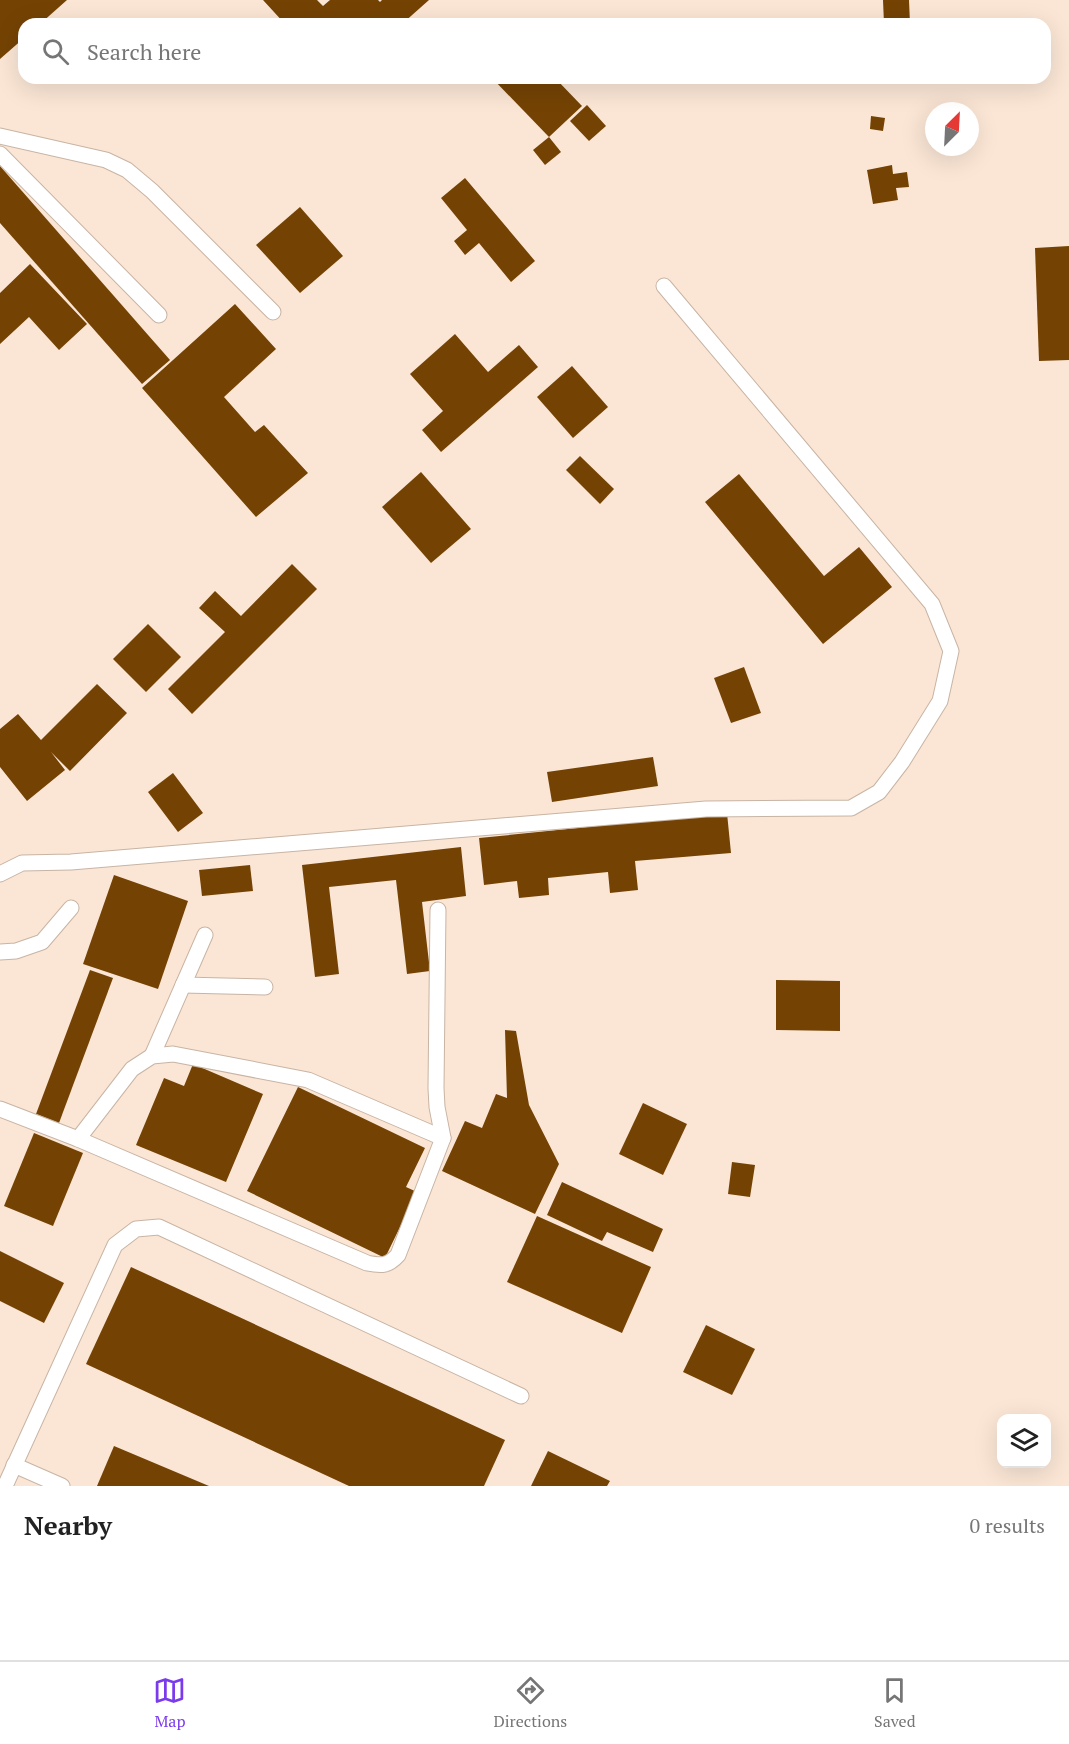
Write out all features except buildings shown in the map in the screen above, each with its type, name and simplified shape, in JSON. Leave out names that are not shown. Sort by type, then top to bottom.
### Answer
[{"type":"lane","points":[[0,136],[106,160],[127,170],[152,191],[273,312]]},
{"type":"lane","points":[[0,154],[159,315]]},
{"type":"lane","points":[[0,874],[22,863],[71,862],[706,809],[852,808],[879,792],[902,762],[940,701],[951,651],[932,604],[664,286]]},
{"type":"lane","points":[[0,952],[16,951],[42,942],[71,908]]},
{"type":"lane","points":[[0,1109],[78,1139],[357,1259],[381,1266],[389,1264],[398,1255],[443,1138],[436,1088],[438,910]]},
{"type":"lane","points":[[152,1056],[205,935]]},
{"type":"lane","points":[[183,985],[266,987]]},
{"type":"lane","points":[[78,1139],[132,1069],[152,1056],[173,1054],[308,1080],[443,1138]]},
{"type":"lane","points":[[5,1486],[115,1245],[136,1230],[159,1227],[521,1396]]},
{"type":"lane","points":[[14,1465],[62,1486]]}]
